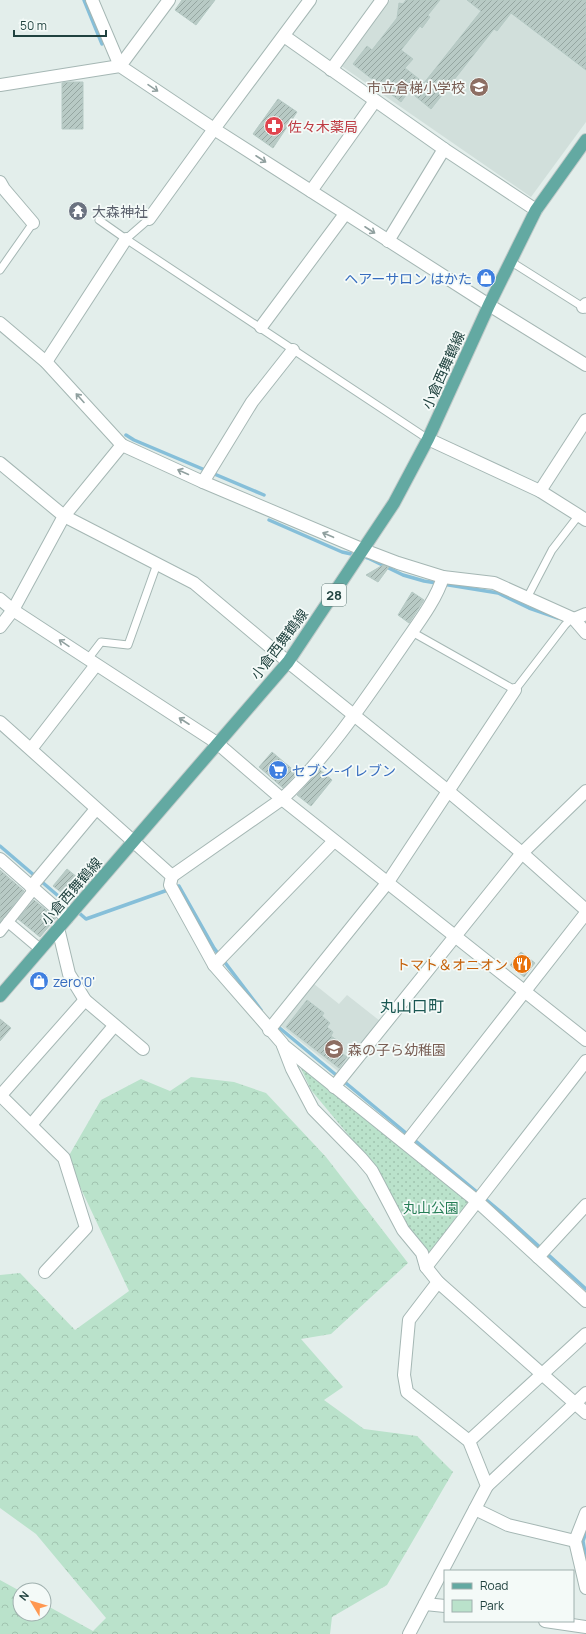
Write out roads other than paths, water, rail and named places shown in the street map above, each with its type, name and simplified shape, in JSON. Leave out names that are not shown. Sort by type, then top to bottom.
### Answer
[{"type":"main road","name":"小倉西舞鶴線","points":[[0,996],[288,662],[394,503],[428,439],[489,305],[536,210],[586,140]]},
{"type":"street","points":[[92,0],[120,66],[345,214],[586,365]]},
{"type":"street","points":[[0,84],[120,66],[169,0]]},
{"type":"street","points":[[149,219],[310,0]]},
{"type":"street","points":[[331,70],[382,0]]},
{"type":"street","points":[[284,36],[444,149],[536,210]]},
{"type":"street","points":[[311,191],[375,101]]},
{"type":"street","points":[[388,241],[444,149]]},
{"type":"street","points":[[1,187],[33,223]]},
{"type":"street","points":[[261,327],[345,214]]},
{"type":"street","points":[[46,362],[126,239]]},
{"type":"street","points":[[1,326],[46,362],[122,445],[203,482],[364,550],[442,579],[494,583],[527,598],[569,622],[586,634]]},
{"type":"street","points":[[203,482],[252,402],[293,350]]},
{"type":"street","points":[[540,491],[586,420]]},
{"type":"street","points":[[428,439],[540,491],[583,518]]},
{"type":"street","points":[[0,627],[13,610],[64,516],[122,445]]},
{"type":"street","points":[[0,463],[64,516],[194,583],[288,662],[448,791],[522,853],[586,912],[406,1143]]},
{"type":"street","points":[[171,881],[282,799],[294,787],[355,716],[412,632],[435,595],[442,579]]},
{"type":"street","points":[[0,598],[13,610],[217,743],[334,841],[388,882],[586,1040]]},
{"type":"street","points":[[569,622],[586,614]]},
{"type":"street","points":[[31,749],[92,662]]},
{"type":"street","points":[[271,1028],[284,1014],[388,882],[515,690]]},
{"type":"street","points":[[0,722],[134,842],[171,881],[176,897],[219,960],[282,1043],[292,1069],[313,1109],[372,1171],[403,1230],[422,1253],[426,1267],[438,1282],[574,1404],[586,1413]]},
{"type":"street","points":[[339,1082],[522,853],[586,791]]},
{"type":"street","points":[[0,932],[35,883],[96,809]]},
{"type":"street","points":[[219,960],[334,841]]},
{"type":"street","points":[[0,859],[35,883],[67,918]]},
{"type":"street","points":[[8,922],[40,949]]},
{"type":"street","points":[[58,928],[69,974],[85,1000],[143,1049]]},
{"type":"street","points":[[45,1272],[86,1228],[64,1158],[0,1095],[85,1000]]},
{"type":"street","points":[[31,1125],[114,1026]]},
{"type":"street","points":[[282,1043],[339,1082],[406,1143],[478,1202],[544,1252],[586,1301]]},
{"type":"street","points":[[426,1267],[586,1061]]},
{"type":"street","points":[[544,1252],[586,1205]]},
{"type":"street","points":[[438,1282],[409,1320],[404,1375],[407,1392],[469,1441],[487,1486]]},
{"type":"street","points":[[469,1441],[512,1400],[542,1375],[586,1334]]},
{"type":"street","points":[[409,1634],[487,1486],[586,1393]]},
{"type":"street","points":[[475,1509],[508,1525],[575,1541]]},
{"type":"street","points":[[586,1513],[575,1541],[586,1588]]},
{"type":"street","points":[[425,1604],[444,1606]]},
{"type":"street","points":[[553,1622],[586,1627]]},
{"type":"lane","points":[[126,239],[149,219]]},
{"type":"lane","points":[[100,220],[126,239],[428,439]]},
{"type":"lane","points":[[0,270],[33,223]]},
{"type":"lane","points":[[510,261],[585,307]]},
{"type":"lane","points":[[527,598],[552,550],[583,518]]},
{"type":"lane","points":[[92,662],[101,642],[128,645],[157,564]]},
{"type":"lane","points":[[412,632],[515,690],[569,622]]},
{"type":"waterway","points":[[84,0],[102,44]]},
{"type":"waterway","points":[[126,435],[134,440],[264,495]]},
{"type":"waterway","points":[[269,520],[342,552],[356,555]]},
{"type":"waterway","points":[[362,556],[403,575],[424,581],[498,593],[529,608],[558,618]]},
{"type":"waterway","points":[[0,846],[63,900]]},
{"type":"waterway","points":[[78,912],[86,919],[179,886],[214,948],[261,1010]]},
{"type":"waterway","points":[[276,1025],[501,1212],[586,1289]]},
{"type":"waterway","points":[[586,1532],[583,1541],[586,1560]]},
{"type":"place","name":"市立倉梯小学校","points":[[479,87]]},
{"type":"place","name":"佐々木薬局","points":[[274,126]]},
{"type":"place","name":"大森神社","points":[[78,211]]},
{"type":"place","name":"ヘアーサロン はかた","points":[[486,278]]},
{"type":"place","name":"セブン-イレブン","points":[[278,770]]},
{"type":"place","name":"トマト＆オニオン","points":[[522,964]]},
{"type":"place","name":"zero'0'","points":[[39,981]]},
{"type":"place","name":"森の子ら幼稚園","points":[[334,1049]]},
{"type":"district","name":"丸山口町","points":[[412,1006]]},
{"type":"park label","name":"丸山公園","points":[[431,1207]]}]
